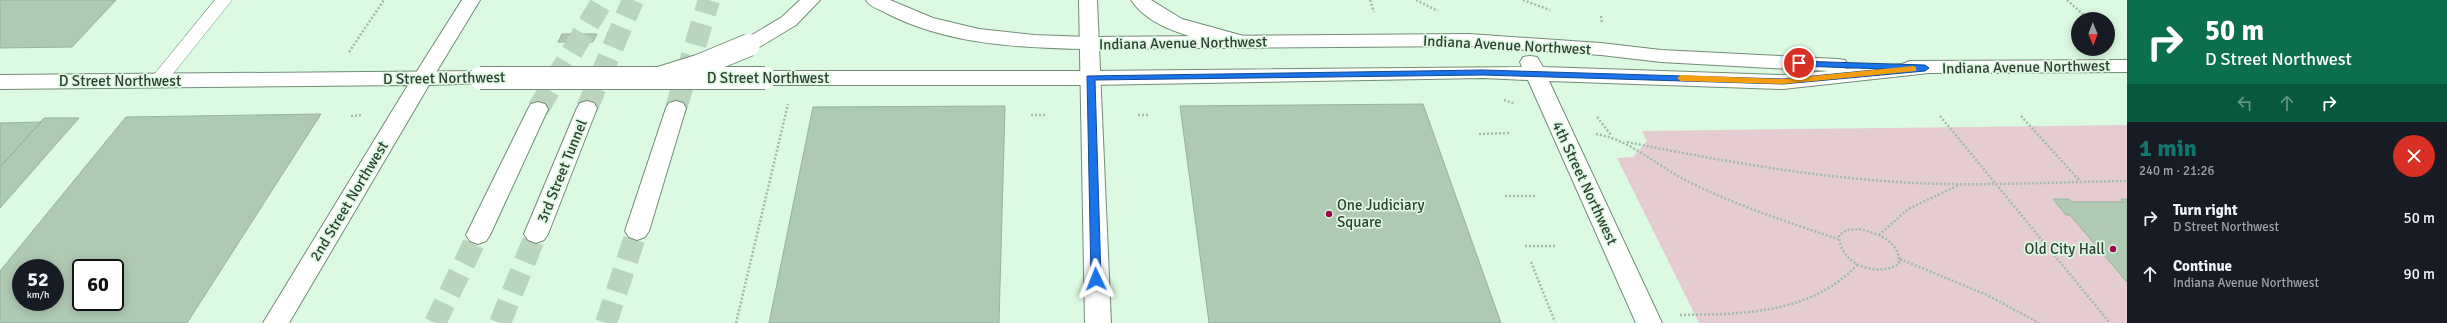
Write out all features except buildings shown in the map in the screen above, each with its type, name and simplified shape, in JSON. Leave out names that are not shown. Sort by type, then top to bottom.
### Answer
[{"type":"main road","name":"2nd Street Northwest","points":[[276,323],[470,0]]},
{"type":"main road","points":[[659,78],[712,61],[749,45],[789,21],[811,0]]},
{"type":"main road","name":"Indiana Avenue Northwest","points":[[875,0],[909,18],[966,34],[1034,42],[1089,43],[1469,40],[1522,43],[1661,56],[1925,68],[2127,66]]},
{"type":"main road","points":[[1088,0],[1098,323]]},
{"type":"main road","points":[[1140,0],[1154,13],[1177,25],[1244,42]]},
{"type":"main road","name":"4th Street Northwest","points":[[1522,43],[1648,319]]},
{"type":"main road","name":"Indiana Avenue Northwest","points":[[1535,74],[1783,82],[1925,68]]},
{"type":"main road","name":"D Street Northwest","points":[[0,82],[480,78],[1090,78],[1535,74]]},
{"type":"main road","name":"3rd Street Tunnel","points":[[536,234],[587,108]]},
{"type":"main road","points":[[637,231],[676,108]]},
{"type":"main road","points":[[478,235],[538,109]]},
{"type":"lane","points":[[158,81],[224,0]]},
{"type":"path","points":[[346,56],[384,0]]},
{"type":"path","points":[[1370,0],[1374,12]]},
{"type":"path","points":[[1416,0],[1438,11]]},
{"type":"path","points":[[1523,0],[1550,10]]},
{"type":"path","points":[[2067,0],[2080,12]]},
{"type":"path","points":[[1601,16],[1602,25]]},
{"type":"path","points":[[736,323],[788,103]]},
{"type":"path","points":[[351,116],[363,115]]},
{"type":"path","points":[[1031,115],[1046,115]]},
{"type":"path","points":[[1138,115],[1150,115]]},
{"type":"path","points":[[1940,116],[2110,323]]},
{"type":"path","points":[[2021,116],[2081,181]]},
{"type":"path","points":[[1597,117],[1611,136]]},
{"type":"path","points":[[1479,134],[1509,133]]},
{"type":"path","points":[[1595,134],[1611,136],[1628,142],[1794,172],[1891,182],[1961,184],[2127,181]]},
{"type":"path","points":[[1628,142],[1668,171],[1720,195],[1838,239]]},
{"type":"path","points":[[1879,235],[1908,210],[1961,184]]},
{"type":"path","points":[[1505,196],[1536,196]]},
{"type":"path","points":[[1900,259],[1896,267],[1886,270],[1872,269],[1858,264],[1845,254],[1838,244],[1838,239],[1842,232],[1852,229],[1865,230],[1879,235],[1894,246],[1900,259],[1987,295],[2039,323]]},
{"type":"path","points":[[1525,246],[1557,246]]},
{"type":"path","points":[[1531,262],[1555,322]]},
{"type":"path","points":[[1648,319],[1767,311],[1818,294],[1840,282],[1858,264]]},
{"type":"shaded area","points":[[2127,125],[2127,323],[1699,323],[1617,158],[1633,157],[1647,141],[1642,131]]},
{"type":"tunnel","points":[[538,109],[603,0]]},
{"type":"tunnel","points":[[587,108],[633,0]]},
{"type":"tunnel","points":[[676,108],[709,0]]},
{"type":"tunnel","points":[[606,323],[637,231]]},
{"type":"tunnel","points":[[500,323],[536,234]]},
{"type":"tunnel","points":[[435,323],[478,235]]},
{"type":"slow traffic","points":[[1681,78],[1783,82],[1913,69]]},
{"type":"place","name":"One Judiciary Square","points":[[1329,214]]},
{"type":"place","name":"Old City Hall","points":[[2113,249]]},
{"type":"route","points":[[1096,279],[1090,78],[1483,72],[1783,82],[1925,68],[1799,63]]}]
